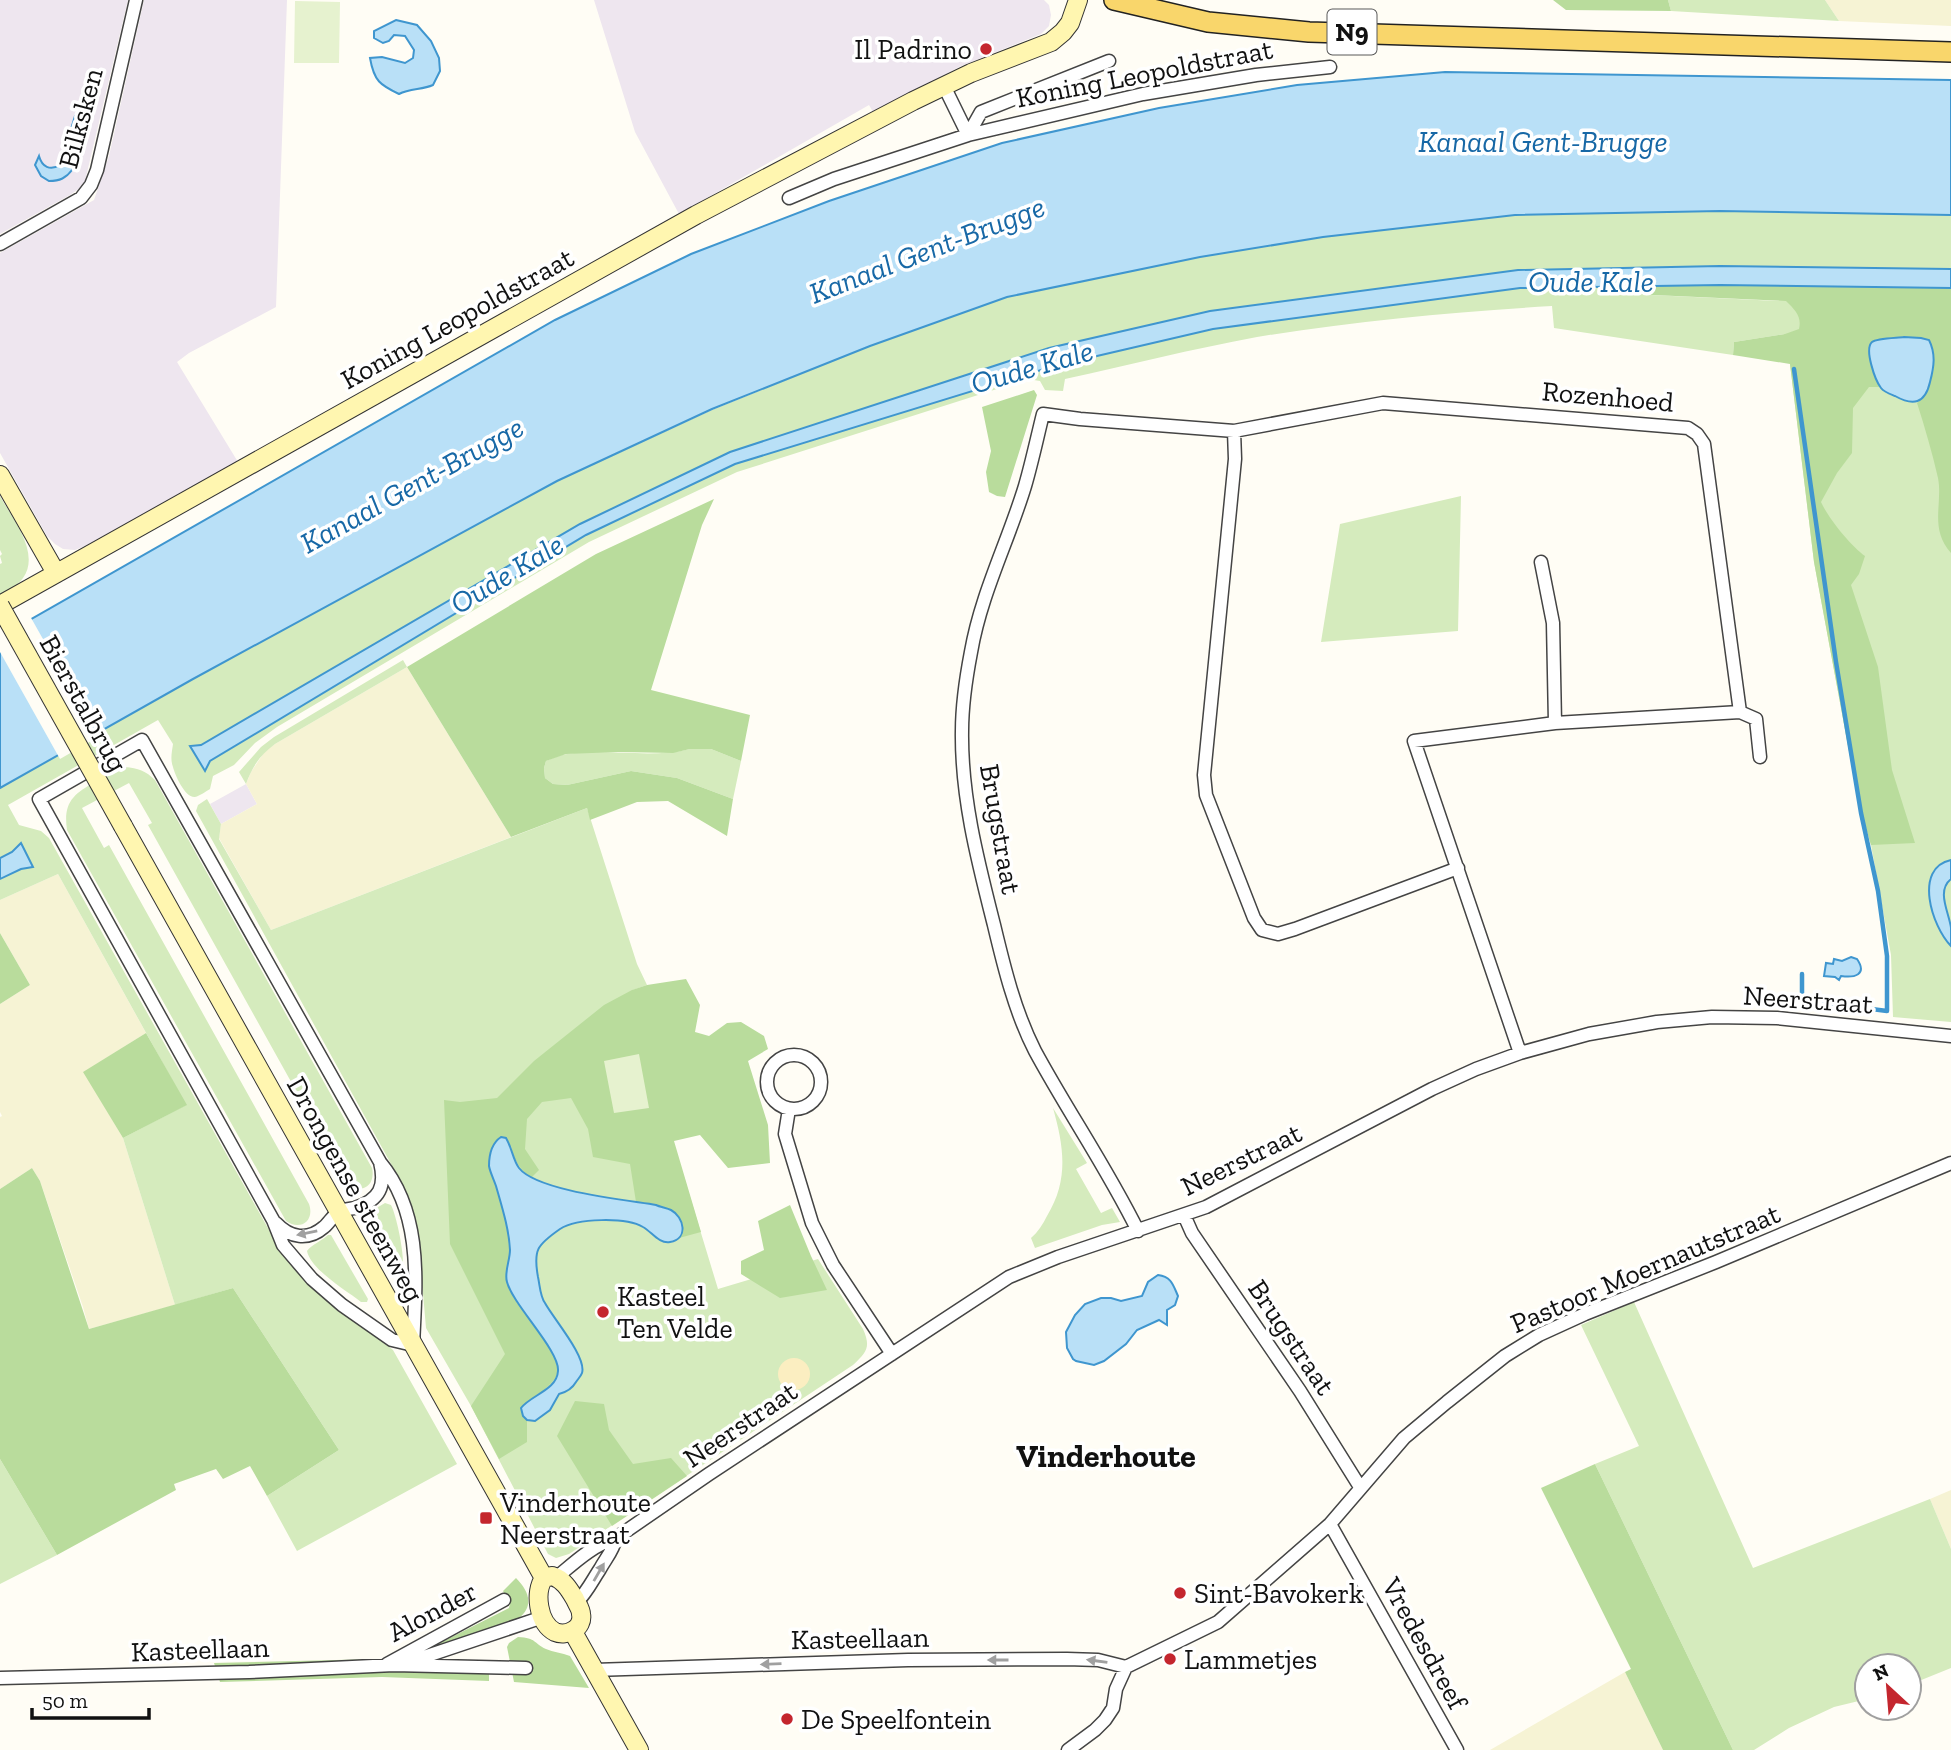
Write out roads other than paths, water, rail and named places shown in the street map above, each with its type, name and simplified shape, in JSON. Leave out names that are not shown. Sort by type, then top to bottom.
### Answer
[{"type":"main road","name":"N9","points":[[1114,0],[1208,22],[1309,32],[1951,52]]},
{"type":"street","name":"Bilksken","points":[[0,244],[81,198],[91,185],[97,170],[136,0]]},
{"type":"street","name":"Koning Leopoldstraat","points":[[0,605],[808,155],[971,73],[1051,42],[1070,23],[1078,0]]},
{"type":"street","name":"Koning Leopoldstraat","points":[[968,135],[981,112],[1109,61]]},
{"type":"street","name":"Koning Leopoldstraat","points":[[789,198],[834,179],[968,135],[1143,94],[1256,75],[1330,67]]},
{"type":"street","points":[[944,86],[968,135]]},
{"type":"street","name":"Rozenhoed","points":[[1043,414],[1234,431],[1383,403],[1688,428],[1698,434],[1704,444],[1740,712],[1756,719],[1760,757]]},
{"type":"street","name":"Brugstraat","points":[[1043,414],[1025,487],[982,604],[971,650],[962,731],[963,769],[974,845],[1021,1019],[1034,1049],[1124,1202],[1138,1231]]},
{"type":"street","points":[[1234,431],[1235,459],[1204,775],[1206,795],[1254,918],[1262,930],[1278,934],[1458,868]]},
{"type":"street","points":[[0,475],[55,573]]},
{"type":"street","points":[[1541,562],[1553,623],[1555,723]]},
{"type":"street","name":"Bierstalbrug","points":[[0,605],[123,825]]},
{"type":"street","points":[[1520,1053],[1414,741],[1555,723],[1740,712]]},
{"type":"street","points":[[142,740],[380,1162],[392,1176],[404,1202],[412,1234],[416,1279],[413,1345],[392,1340],[342,1305],[312,1279],[282,1245],[273,1220],[39,799],[142,740]]},
{"type":"street","name":"Drongense steenweg","points":[[123,825],[413,1345],[550,1577],[568,1588],[577,1602]]},
{"type":"street","name":"Neerstraat","points":[[550,1577],[604,1542],[616,1538],[1009,1277],[1058,1257],[1184,1215],[1229,1195],[1432,1089],[1476,1069],[1520,1053],[1589,1034],[1657,1022],[1712,1017],[1776,1018],[1951,1036]]},
{"type":"street","points":[[789,1055],[802,1056],[817,1067],[822,1078],[821,1088],[818,1097],[811,1104],[803,1108],[789,1109],[773,1100],[768,1091],[768,1073],[781,1059],[789,1055]]},
{"type":"street","points":[[789,1109],[785,1134],[812,1223],[833,1265],[892,1354]]},
{"type":"street","points":[[273,1220],[293,1236],[305,1237],[316,1233],[338,1212],[357,1208],[377,1196],[382,1186],[380,1162]]},
{"type":"street","name":"Pastoor Moernautstraat","points":[[1126,1667],[1218,1622],[1330,1524],[1404,1438],[1505,1356],[1539,1335],[1951,1163]]},
{"type":"street","name":"Brugstraat","points":[[1184,1215],[1192,1233],[1300,1391],[1360,1487]]},
{"type":"street","name":"Vredesdreef","points":[[1330,1524],[1457,1750]]},
{"type":"street","name":"Neerstraat","points":[[577,1602],[588,1591],[613,1550],[616,1538]]},
{"type":"street","points":[[550,1577],[540,1584],[538,1596],[543,1617],[553,1631],[563,1634],[573,1632],[580,1624],[582,1616],[577,1602]]},
{"type":"street","name":"Alonder","points":[[384,1665],[504,1600]]},
{"type":"street","name":"Kasteellaan","points":[[402,1665],[543,1617]]},
{"type":"street","points":[[573,1632],[639,1750]]},
{"type":"street","name":"Kasteellaan","points":[[594,1670],[908,1660],[1066,1659],[1098,1660],[1126,1667]]},
{"type":"street","name":"Kasteellaan","points":[[0,1678],[250,1672],[384,1665],[526,1668]]},
{"type":"street","points":[[1069,1750],[1105,1720],[1113,1708],[1116,1689],[1126,1667]]},
{"type":"water","points":[[396,20],[417,25],[431,41],[439,58],[440,71],[433,85],[399,94],[383,85],[376,77],[370,58],[382,57],[405,63],[413,58],[414,50],[405,36],[394,35],[383,43],[374,38],[374,31]]},
{"type":"water","name":"Kanaal Gent-Brugge","points":[[1445,72],[1951,80],[1951,215],[1720,211],[1515,215],[1323,237],[1200,257],[1007,297],[870,346],[712,409],[557,481],[193,679],[0,788],[0,637],[555,320],[691,254],[829,201],[1002,143],[1159,108],[1297,85]]},
{"type":"water","points":[[75,116],[88,120],[72,170],[62,178],[49,181],[41,176],[35,165],[39,156],[47,167],[60,165]]},
{"type":"water","name":"Oude Kale","points":[[1720,266],[1951,269],[1951,288],[1720,285],[1520,288],[1213,329],[1054,366],[735,464],[586,535],[210,761],[205,771],[190,746],[201,745],[580,524],[730,452],[1049,348],[1210,311],[1518,270]]},
{"type":"water","points":[[1904,337],[1929,340],[1933,350],[1928,389],[1921,399],[1913,402],[1882,389],[1871,365],[1869,351],[1872,342]]},
{"type":"water","points":[[21,843],[33,867],[21,869],[0,879],[0,858]]},
{"type":"water","points":[[1951,860],[1951,879],[1944,889],[1944,896],[1951,928],[1951,946],[1933,913],[1929,886],[1932,874],[1939,865]]},
{"type":"water","points":[[1851,957],[1857,959],[1860,964],[1858,974],[1841,976],[1839,980],[1824,976],[1826,963],[1833,964],[1834,959],[1842,961]]},
{"type":"water","points":[[501,1137],[506,1138],[517,1165],[529,1176],[562,1188],[671,1210],[679,1218],[682,1228],[680,1237],[666,1242],[635,1224],[614,1220],[589,1221],[560,1229],[538,1249],[536,1260],[542,1297],[575,1348],[582,1373],[571,1388],[559,1394],[550,1410],[535,1421],[527,1420],[521,1408],[557,1378],[557,1362],[507,1282],[510,1250],[508,1234],[489,1166],[492,1150]]},
{"type":"water","points":[[1158,1275],[1169,1280],[1178,1296],[1175,1305],[1167,1310],[1167,1325],[1159,1320],[1137,1330],[1126,1344],[1104,1361],[1094,1365],[1073,1359],[1067,1348],[1066,1332],[1085,1304],[1101,1298],[1121,1301],[1142,1296],[1148,1282]]},
{"type":"waterway","points":[[1794,369],[1836,662],[1861,813],[1878,891],[1887,956],[1887,1011],[1802,1000],[1802,974]]},
{"type":"place","name":"Il Padrino","points":[[986,49]]},
{"type":"place","name":"Kasteel Ten Velde","points":[[603,1312]]},
{"type":"place","name":"Vinderhoute Neerstraat","points":[[486,1518]]},
{"type":"place","name":"Sint-Bavokerk","points":[[1180,1593]]},
{"type":"place","name":"Lammetjes","points":[[1170,1659]]},
{"type":"place","name":"De Speelfontein","points":[[787,1719]]},
{"type":"district","name":"Vinderhoute","points":[[1106,1456]]}]
